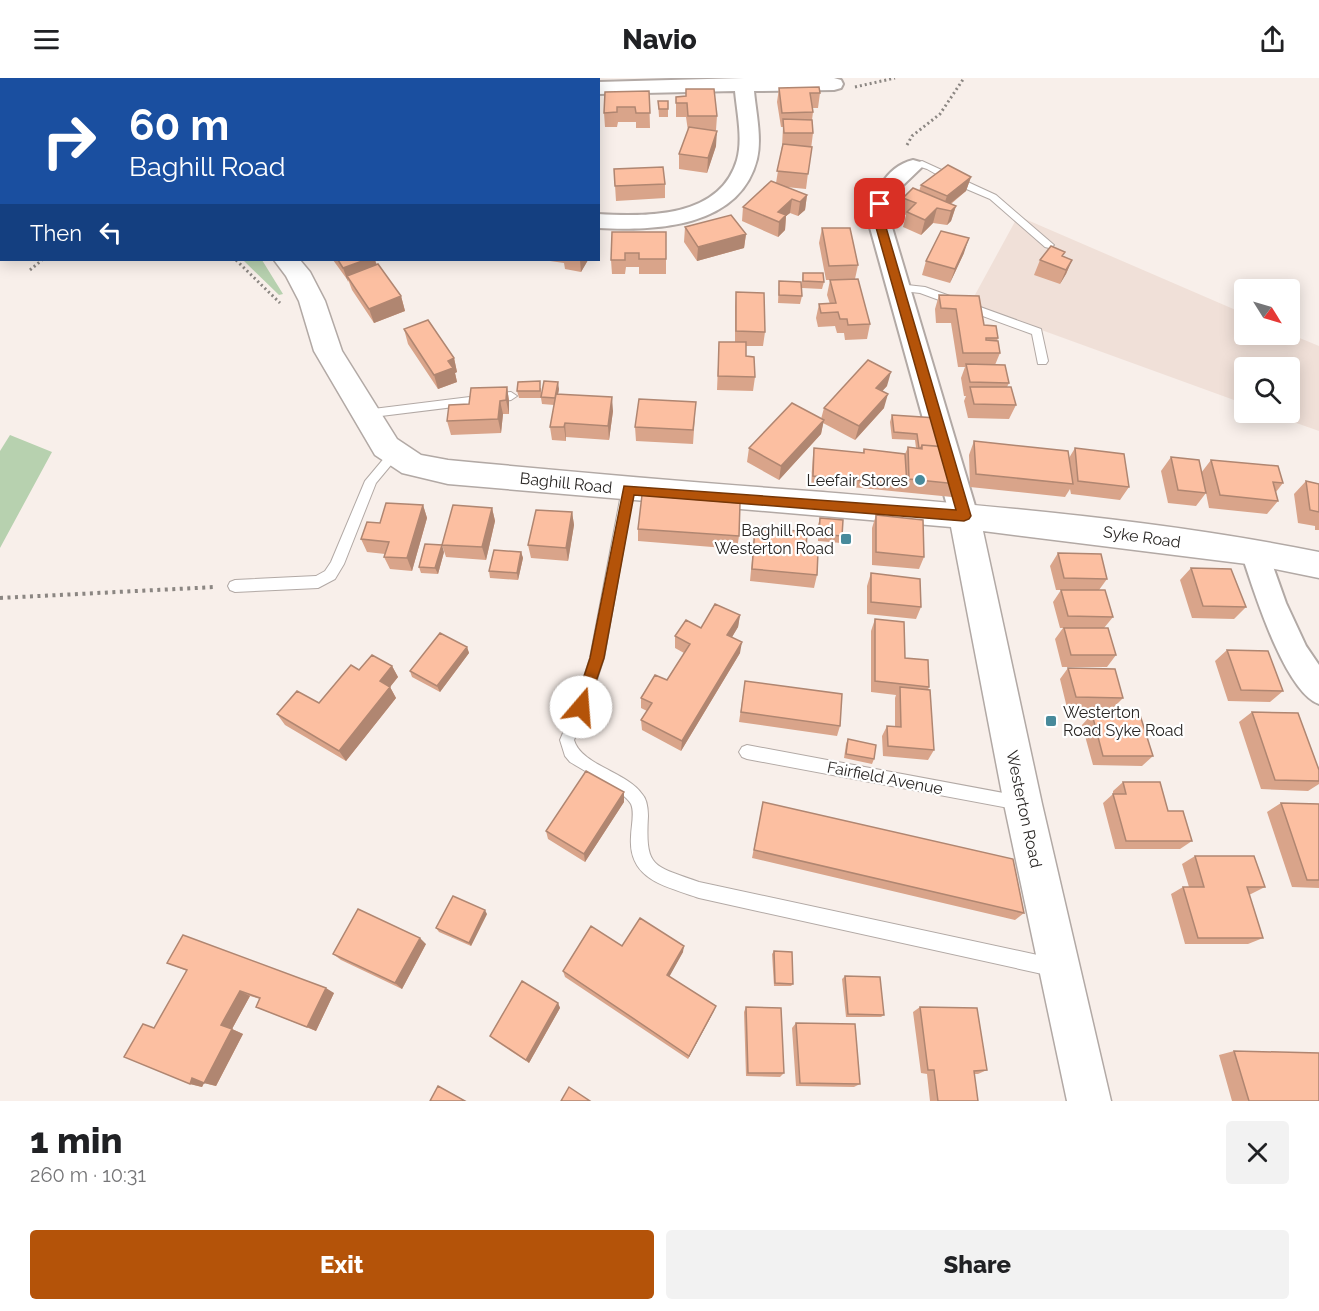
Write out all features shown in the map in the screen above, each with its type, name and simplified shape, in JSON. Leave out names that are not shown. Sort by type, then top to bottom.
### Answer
[{"type":"street","points":[[600,221],[641,223],[671,220],[703,209],[726,195],[741,178],[747,157],[744,84]]},
{"type":"street","points":[[600,88],[834,84]]},
{"type":"street","points":[[913,166],[900,173],[888,188],[880,204],[880,224],[964,516]]},
{"type":"street","name":"Baghill Road","points":[[287,261],[312,301],[328,351],[365,414],[386,447],[413,465],[448,472],[628,489],[964,516]]},
{"type":"street","name":"Syke Road","points":[[964,516],[1255,552],[1319,565]]},
{"type":"street","name":"Westerton Road","points":[[964,516],[1023,804],[1089,1101]]},
{"type":"street","points":[[1255,552],[1272,603],[1295,655],[1319,690]]},
{"type":"lane","points":[[913,166],[922,164],[930,167],[953,180],[993,197],[1049,245]]},
{"type":"lane","points":[[898,288],[921,290],[1037,332],[1042,361]]},
{"type":"lane","points":[[365,414],[511,396]]},
{"type":"lane","points":[[235,586],[318,582],[330,574],[337,564],[371,481],[395,453]]},
{"type":"lane","points":[[628,489],[597,658],[581,707],[567,740],[570,751],[575,757],[622,786],[637,799],[640,811],[638,844],[641,859],[655,874],[699,890],[1059,969]]},
{"type":"lane","name":"Fairfield Avenue","points":[[747,752],[1023,804]]},
{"type":"path","points":[[834,84],[856,87],[895,78]]},
{"type":"path","points":[[913,166],[903,152],[912,136],[940,114],[964,78]]},
{"type":"path","points":[[30,270],[41,261]]},
{"type":"path","points":[[0,598],[235,586]]},
{"type":"shaded area","points":[[1018,216],[1234,309],[1234,345],[1300,345],[1300,338],[1319,346],[1319,431],[1296,423],[1300,423],[1300,357],[1234,357],[1234,400],[970,304]]},
{"type":"green space","points":[[244,261],[263,261],[283,294],[279,295]]},
{"type":"green space","points":[[10,435],[52,452],[0,548],[0,451]]},
{"type":"building","points":[[819,87],[820,93],[810,93],[813,112],[782,113],[779,88]]},
{"type":"building","points":[[686,89],[714,89],[717,116],[688,116],[687,103],[676,103],[676,97],[686,96]]},
{"type":"building","points":[[649,91],[650,113],[636,113],[635,107],[617,107],[617,112],[604,113],[605,92]]},
{"type":"building","points":[[658,101],[668,101],[668,109],[659,109]]},
{"type":"building","points":[[783,119],[812,120],[813,133],[784,133]]},
{"type":"building","points":[[689,127],[717,131],[708,158],[679,154]]},
{"type":"building","points":[[783,144],[812,147],[808,174],[777,171]]},
{"type":"building","points":[[948,165],[971,177],[947,196],[921,185]]},
{"type":"building","points":[[663,167],[665,184],[615,186],[614,169]]},
{"type":"building","points":[[771,181],[807,195],[800,202],[792,199],[778,212],[786,215],[779,222],[743,207]]},
{"type":"building","points":[[913,188],[956,206],[951,211],[937,208],[925,220],[907,212],[916,203],[903,198]]},
{"type":"building","points":[[731,215],[746,234],[698,247],[685,227]]},
{"type":"building","points":[[822,228],[850,228],[858,265],[829,266]]},
{"type":"building","points":[[941,231],[969,238],[955,269],[926,261]]},
{"type":"building","points":[[612,232],[666,232],[666,259],[639,259],[639,253],[625,253],[625,260],[611,260]]},
{"type":"building","points":[[1051,246],[1065,252],[1062,256],[1072,260],[1066,270],[1040,260]]},
{"type":"building","points":[[339,261],[362,261],[343,268]]},
{"type":"building","points":[[378,264],[401,296],[369,309],[347,276]]},
{"type":"building","points":[[803,273],[823,273],[824,282],[803,281]]},
{"type":"building","points":[[858,279],[870,324],[848,325],[847,319],[840,319],[838,312],[821,313],[819,304],[836,303],[830,280]]},
{"type":"building","points":[[779,281],[801,282],[802,296],[779,295]]},
{"type":"building","points":[[736,292],[764,293],[765,332],[736,331]]},
{"type":"building","points":[[939,295],[979,296],[984,325],[996,326],[998,338],[986,338],[986,340],[998,341],[1000,353],[963,353],[956,309],[941,308]]},
{"type":"building","points":[[428,320],[454,358],[448,361],[453,368],[434,375],[404,329]]},
{"type":"building","points":[[719,342],[746,342],[746,356],[754,357],[755,377],[718,376]]},
{"type":"building","points":[[868,360],[891,372],[876,388],[888,394],[859,426],[824,408]]},
{"type":"building","points":[[966,364],[1005,365],[1009,383],[970,382]]},
{"type":"building","points":[[540,381],[540,391],[517,391],[518,382]]},
{"type":"building","points":[[544,381],[558,382],[555,398],[541,397]]},
{"type":"building","points":[[507,387],[506,400],[500,401],[498,419],[447,421],[449,405],[469,404],[471,388]]},
{"type":"building","points":[[970,387],[1011,387],[1016,405],[974,404]]},
{"type":"building","points":[[556,394],[612,397],[608,426],[565,423],[564,427],[550,427]]},
{"type":"building","points":[[639,399],[696,402],[693,430],[635,427]]},
{"type":"building","points":[[792,403],[824,420],[781,466],[749,448]]},
{"type":"building","points":[[892,415],[937,418],[944,447],[922,445],[919,448],[917,434],[894,432]]},
{"type":"building","points":[[974,441],[1068,451],[1073,484],[976,474]]},
{"type":"building","points":[[922,445],[948,447],[957,484],[909,479],[908,447],[922,449]]},
{"type":"building","points":[[814,448],[864,453],[864,449],[905,454],[907,485],[813,476]]},
{"type":"building","points":[[1075,448],[1124,454],[1129,487],[1078,481]]},
{"type":"building","points":[[1171,457],[1199,460],[1206,493],[1178,490]]},
{"type":"building","points":[[1211,460],[1278,466],[1283,483],[1273,482],[1278,501],[1220,495]]},
{"type":"building","points":[[1306,481],[1319,484],[1319,512],[1310,510]]},
{"type":"building","points":[[642,495],[740,503],[739,536],[638,529]]},
{"type":"building","points":[[386,503],[423,505],[407,558],[384,557],[389,542],[361,539],[367,522],[380,523]]},
{"type":"building","points":[[453,505],[492,508],[482,547],[442,545]]},
{"type":"building","points":[[536,510],[572,512],[566,548],[528,545]]},
{"type":"building","points":[[876,515],[923,520],[924,557],[876,552]]},
{"type":"building","points":[[820,518],[843,520],[842,536],[819,534]]},
{"type":"building","points":[[755,527],[807,532],[806,551],[818,552],[817,575],[752,569]]},
{"type":"building","points":[[425,544],[442,545],[435,568],[419,567]]},
{"type":"building","points":[[494,550],[521,552],[517,573],[489,571]]},
{"type":"building","points":[[1058,553],[1101,554],[1107,579],[1064,578]]},
{"type":"building","points":[[1191,568],[1231,569],[1246,607],[1203,606]]},
{"type":"building","points":[[871,573],[920,579],[921,607],[871,602]]},
{"type":"building","points":[[1061,590],[1105,590],[1113,617],[1068,616]]},
{"type":"building","points":[[715,604],[740,615],[727,635],[742,642],[682,741],[641,720],[652,703],[641,698],[655,675],[667,680],[690,644],[675,636],[686,620],[701,628]]},
{"type":"building","points":[[875,619],[904,622],[905,658],[928,660],[929,687],[875,681]]},
{"type":"building","points":[[1064,628],[1108,628],[1116,655],[1071,655]]},
{"type":"building","points":[[440,633],[467,647],[437,686],[410,671]]},
{"type":"building","points":[[1227,650],[1268,651],[1283,691],[1241,690]]},
{"type":"building","points":[[372,655],[392,666],[380,681],[390,687],[339,751],[277,714],[297,691],[319,703],[351,665],[359,670]]},
{"type":"building","points":[[1068,668],[1115,669],[1123,698],[1076,697]]},
{"type":"building","points":[[745,681],[842,694],[840,726],[741,712]]},
{"type":"building","points":[[900,687],[930,690],[934,750],[888,746],[887,726],[901,727]]},
{"type":"building","points":[[1252,712],[1298,713],[1319,770],[1319,781],[1275,780]]},
{"type":"building","points":[[1092,714],[1140,715],[1153,756],[1103,756]]},
{"type":"building","points":[[848,739],[876,745],[874,759],[846,754]]},
{"type":"building","points":[[586,771],[624,792],[584,854],[546,831]]},
{"type":"building","points":[[1123,782],[1160,782],[1168,811],[1183,811],[1192,841],[1126,841],[1113,794],[1126,794]]},
{"type":"building","points":[[763,802],[1013,859],[1024,913],[754,850]]},
{"type":"building","points":[[1281,803],[1319,804],[1319,880],[1307,880]]},
{"type":"building","points":[[1195,856],[1254,856],[1265,887],[1247,887],[1263,938],[1198,938],[1183,887],[1204,887]]},
{"type":"building","points":[[453,896],[485,910],[469,943],[436,928]]},
{"type":"building","points":[[358,909],[420,938],[395,983],[333,954]]},
{"type":"building","points":[[640,918],[684,946],[667,975],[716,1006],[689,1056],[563,971],[591,926],[622,946]]},
{"type":"building","points":[[183,935],[326,988],[307,1027],[256,1007],[260,998],[240,991],[221,1025],[232,1029],[204,1083],[192,1078],[190,1084],[124,1057],[143,1024],[154,1028],[187,970],[167,963]]},
{"type":"building","points":[[774,951],[792,952],[793,984],[775,983]]},
{"type":"building","points":[[845,976],[880,977],[884,1015],[848,1014]]},
{"type":"building","points":[[522,981],[558,1003],[526,1060],[490,1036]]},
{"type":"building","points":[[746,1007],[781,1008],[784,1073],[748,1073]]},
{"type":"building","points":[[920,1007],[977,1008],[987,1070],[974,1071],[978,1101],[938,1101],[934,1070],[928,1070]]},
{"type":"building","points":[[796,1023],[855,1024],[860,1084],[800,1083]]},
{"type":"building","points":[[1234,1051],[1319,1053],[1319,1101],[1249,1101]]},
{"type":"building","points":[[438,1086],[465,1101],[430,1101]]},
{"type":"building","points":[[569,1087],[590,1101],[561,1101]]},
{"type":"place","name":"Leefair Stores","points":[[920,480]]},
{"type":"place","name":"Baghill Road Westerton Road","points":[[846,539]]},
{"type":"place","name":"Westerton Road Syke Road","points":[[1051,721]]},
{"type":"route","points":[[581,707],[597,658],[628,489],[964,516],[880,224],[880,204]]}]
